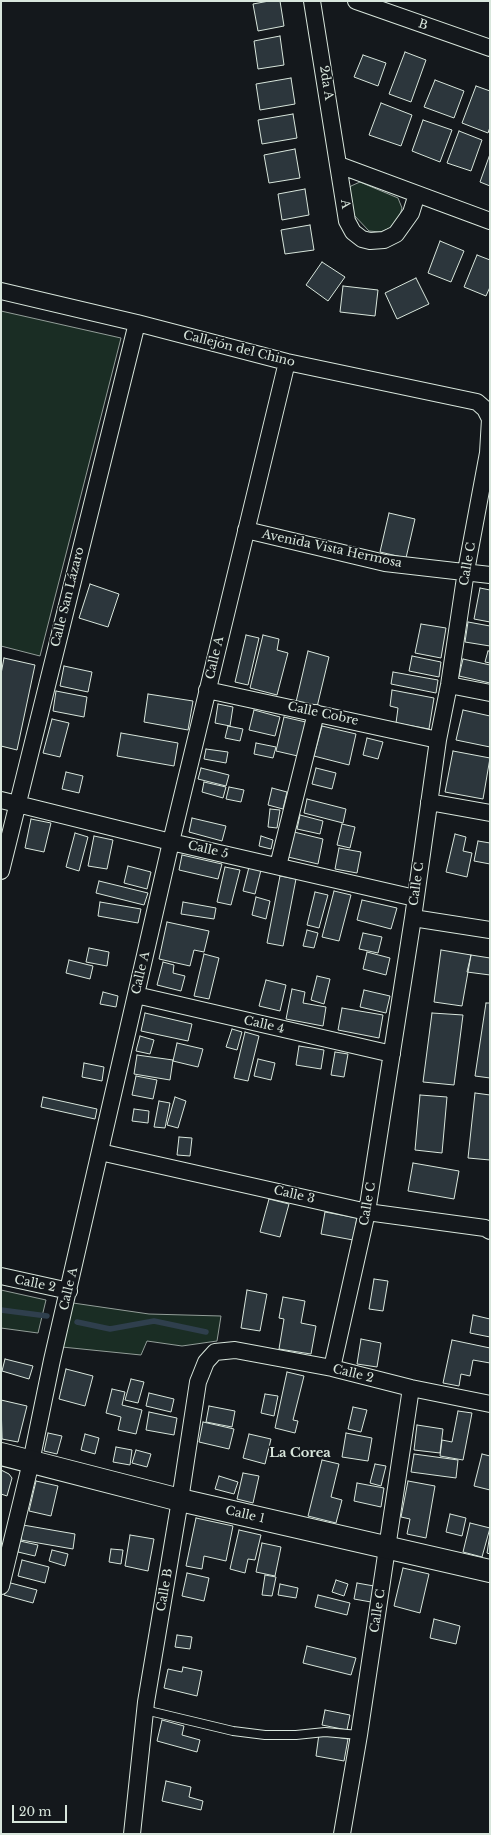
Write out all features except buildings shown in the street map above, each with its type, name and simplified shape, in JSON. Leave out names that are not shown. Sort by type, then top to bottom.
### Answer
[{"type":"street","name":"2da A","points":[[312,1],[339,165]]},
{"type":"street","name":"B","points":[[356,1],[490,48]]},
{"type":"street","points":[[339,165],[490,221]]},
{"type":"street","name":"A","points":[[339,165],[347,221],[354,232],[362,239],[370,241],[384,240],[396,234],[411,213],[417,194]]},
{"type":"street","name":"Callejón del Chino","points":[[1,291],[137,323],[287,362],[477,402]]},
{"type":"street","name":"Calle San Lázaro","points":[[1,871],[9,802],[137,323]]},
{"type":"street","name":"Calle A","points":[[1,1586],[31,1462],[68,1291],[171,842],[287,362]]},
{"type":"street","name":"Calle C","points":[[332,1368],[367,1212],[413,918],[438,740],[449,685],[466,571],[489,453],[490,419],[485,409],[477,402]]},
{"type":"street","name":"Avenida Vista Hermosa","points":[[246,530],[385,563],[466,571],[490,575]]},
{"type":"street","points":[[449,685],[490,693]]},
{"type":"street","name":"Calle Cobre","points":[[208,690],[438,740]]},
{"type":"street","points":[[278,866],[316,713]]},
{"type":"street","name":"Calle 5","points":[[9,802],[171,842],[415,898]]},
{"type":"street","points":[[429,802],[490,813]]},
{"type":"street","points":[[413,918],[490,930]]},
{"type":"street","name":"Calle 4","points":[[136,995],[392,1054]]},
{"type":"street","name":"Calle 3","points":[[100,1152],[367,1212],[488,1228]]},
{"type":"street","name":"Calle 2","points":[[1,1276],[68,1291]]},
{"type":"street","name":"Calle 2","points":[[215,1352],[235,1350],[332,1368],[411,1388],[490,1404]]},
{"type":"street","name":"Calle B","points":[[132,1834],[145,1710],[198,1382],[206,1362],[215,1352]]},
{"type":"street","name":"Calle C","points":[[342,1834],[359,1735],[411,1388]]},
{"type":"street","name":"Calle 1","points":[[1,1454],[180,1500],[490,1571]]},
{"type":"lane","points":[[145,1710],[233,1731],[257,1734],[296,1735],[325,1732],[359,1735]]},
{"type":"green space","points":[[360,182],[398,198],[402,208],[400,215],[391,228],[380,232],[369,231],[352,213],[347,191],[351,186]]},
{"type":"green space","points":[[1,311],[121,338],[40,656],[1,646]]},
{"type":"green space","points":[[1,1290],[46,1300],[38,1333],[1,1328]]},
{"type":"green space","points":[[73,1303],[149,1314],[221,1316],[217,1341],[182,1346],[147,1341],[141,1355],[62,1347]]},
{"type":"waterway","points":[[1,1310],[47,1316]]},
{"type":"waterway","points":[[77,1322],[110,1329],[154,1321],[206,1332]]},
{"type":"district","name":"La Corea","points":[[300,1453]]}]
